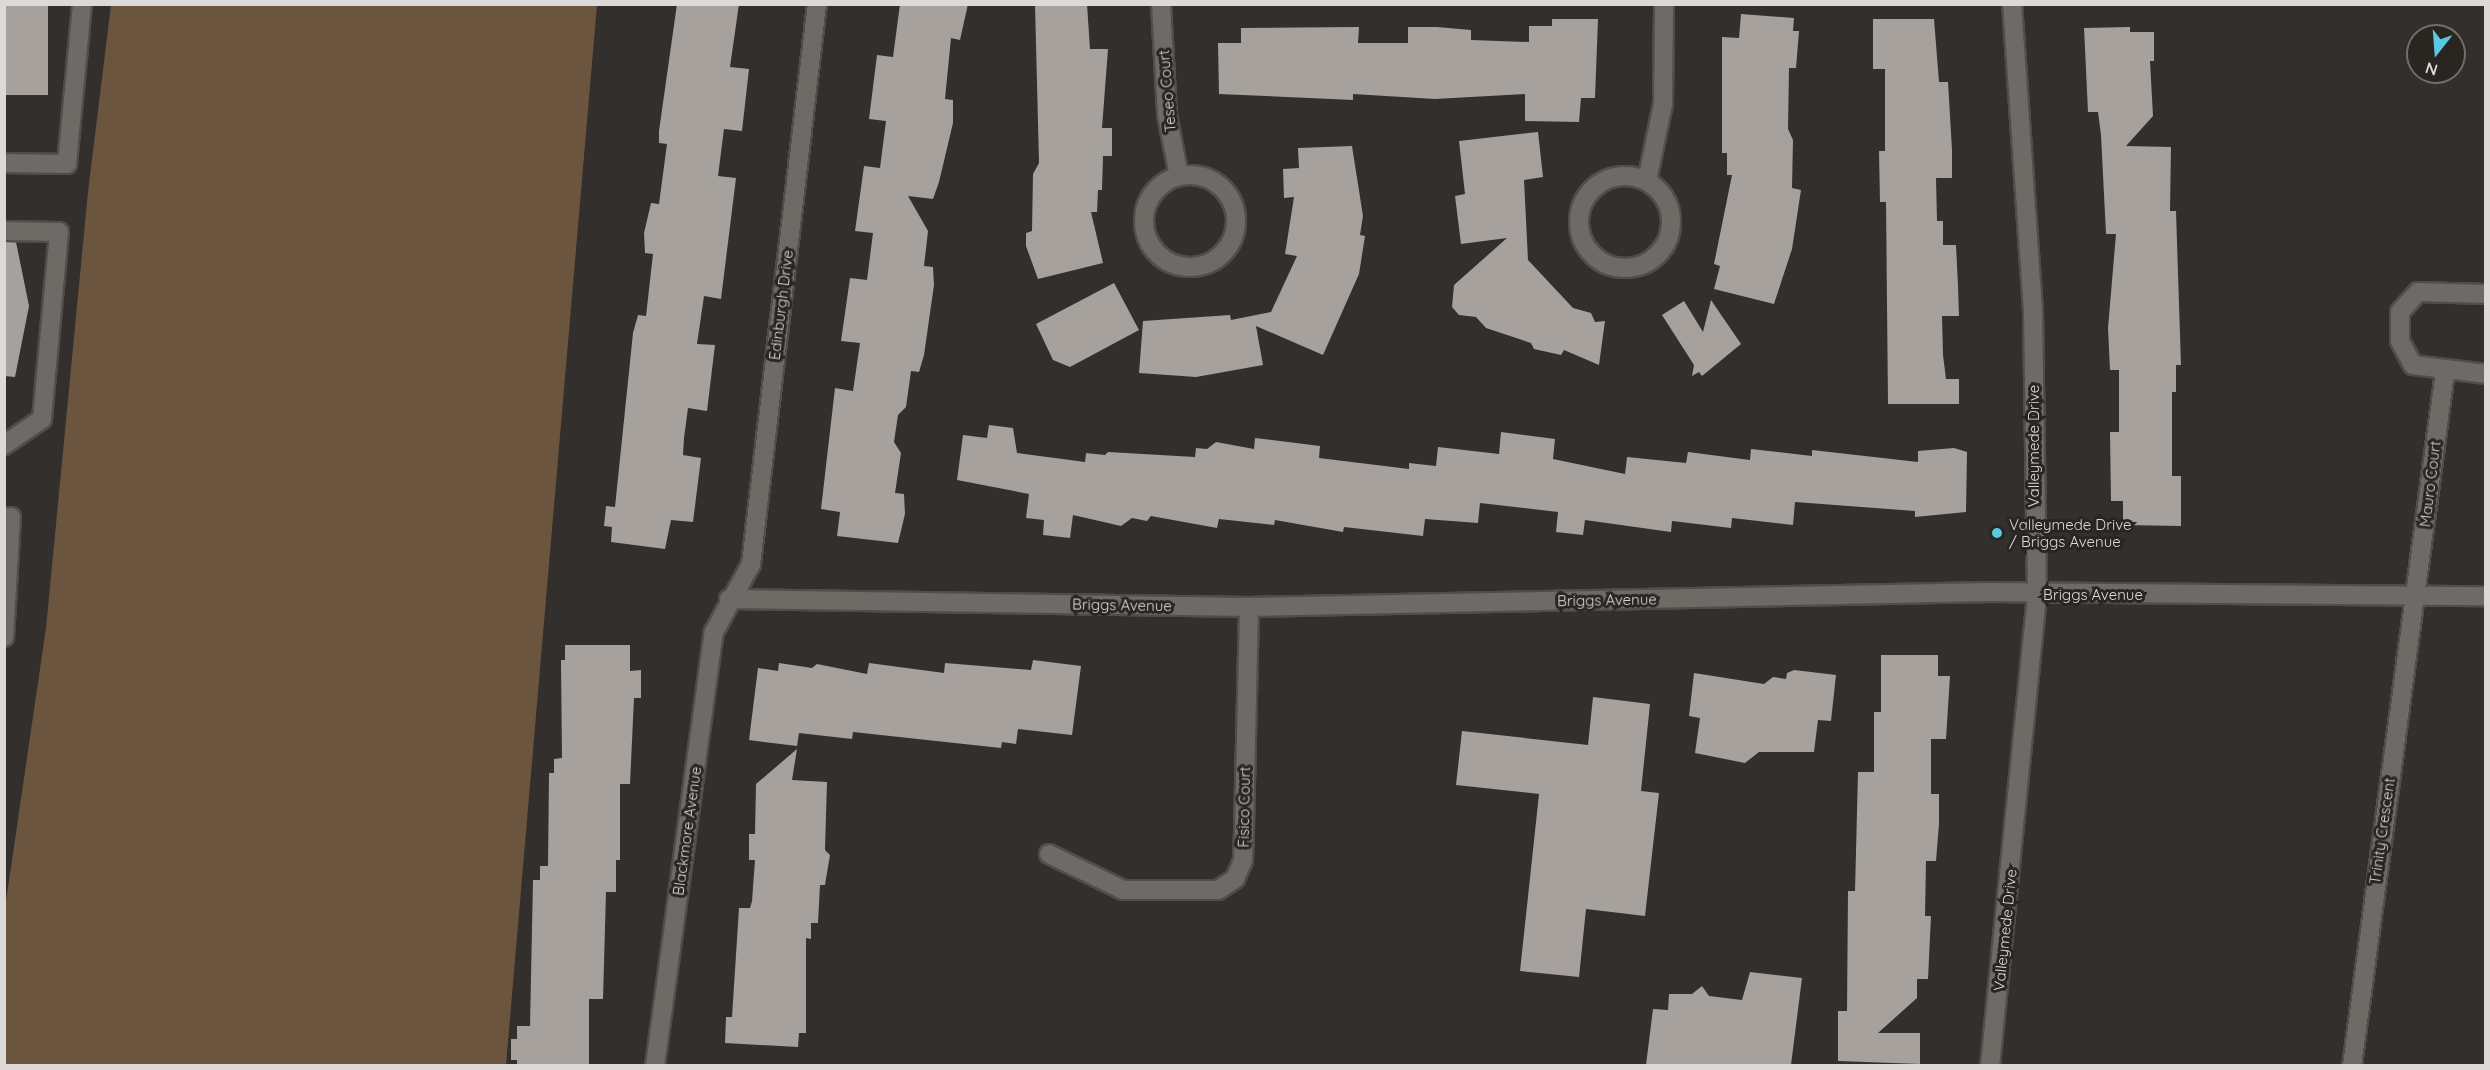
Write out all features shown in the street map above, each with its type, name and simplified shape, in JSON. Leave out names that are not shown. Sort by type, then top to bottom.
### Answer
[{"type":"street","points":[[4,163],[67,164],[82,4]]},
{"type":"street","name":"Edinburgh Drive","points":[[729,599],[751,564],[817,4]]},
{"type":"street","name":"Teseo Court","points":[[1161,4],[1167,115],[1179,176]]},
{"type":"street","points":[[1647,181],[1663,104],[1664,4]]},
{"type":"street","name":"Valleymede Drive","points":[[1990,1065],[2037,595],[2033,311],[2012,4]]},
{"type":"street","points":[[1179,176],[1209,179],[1222,187],[1236,214],[1230,244],[1208,265],[1177,266],[1152,249],[1145,236],[1146,206],[1153,192],[1179,176]]},
{"type":"street","points":[[1617,176],[1647,181],[1659,190],[1672,218],[1664,247],[1640,266],[1625,268],[1596,258],[1580,233],[1578,217],[1586,196],[1603,181],[1617,176]]},
{"type":"street","points":[[4,231],[59,232],[42,419],[4,445]]},
{"type":"street","points":[[2486,294],[2418,292],[2400,312],[2400,341],[2413,365],[2445,372],[2486,374]]},
{"type":"street","name":"Mauro Court","points":[[2415,596],[2445,372]]},
{"type":"street","points":[[4,517],[11,517],[4,637]]},
{"type":"street","name":"Briggs Avenue","points":[[729,599],[1249,607],[2037,595],[2486,596]]},
{"type":"street","name":"Trinity Crescent","points":[[2352,1065],[2415,596]]},
{"type":"street","name":"Blackmore Avenue","points":[[655,1065],[714,632],[729,599]]},
{"type":"street","name":"Fisico Court","points":[[1049,854],[1123,890],[1218,890],[1235,879],[1244,839],[1249,607]]},
{"type":"shaded area","points":[[111,5],[597,5],[506,1065],[5,1065],[5,908],[46,628],[88,192]]},
{"type":"building","points":[[4,4],[48,4],[48,95],[4,95]]},
{"type":"building","points":[[677,4],[739,4],[730,67],[749,69],[742,131],[724,129],[718,176],[736,178],[721,299],[704,296],[697,344],[715,345],[707,411],[688,408],[684,438],[683,455],[701,458],[693,522],[671,520],[665,549],[611,542],[612,527],[604,526],[606,506],[615,507],[633,333],[638,315],[646,316],[653,254],[645,253],[644,233],[651,203],[659,204],[667,144],[659,143],[659,131]]},
{"type":"building","points":[[900,4],[968,4],[960,40],[951,38],[945,99],[953,100],[953,123],[939,182],[933,199],[908,196],[928,231],[924,266],[933,267],[934,285],[924,355],[919,372],[911,371],[906,407],[898,415],[894,442],[901,453],[895,493],[904,494],[905,514],[898,543],[837,536],[840,512],[821,509],[835,388],[853,391],[860,343],[841,341],[850,278],[867,280],[873,233],[855,231],[864,166],[880,168],[886,121],[869,119],[877,55],[893,57]]},
{"type":"building","points":[[1035,4],[1087,4],[1090,49],[1108,49],[1102,128],[1112,128],[1112,156],[1103,156],[1102,190],[1098,190],[1097,212],[1091,212],[1103,263],[1038,279],[1026,246],[1026,233],[1032,231],[1033,174],[1039,163]]},
{"type":"building","points":[[1741,14],[1794,18],[1793,31],[1799,31],[1796,68],[1789,68],[1788,129],[1793,140],[1792,188],[1801,190],[1792,249],[1774,304],[1714,289],[1720,266],[1714,264],[1732,175],[1727,175],[1727,153],[1722,153],[1722,37],[1739,38]]},
{"type":"building","points":[[1552,19],[1598,19],[1595,98],[1581,98],[1579,122],[1525,121],[1525,94],[1435,99],[1353,94],[1353,100],[1219,94],[1218,43],[1241,43],[1241,28],[1359,27],[1358,43],[1408,43],[1408,27],[1437,27],[1471,30],[1471,40],[1529,42],[1529,26],[1552,26]]},
{"type":"building","points":[[1873,19],[1934,19],[1939,82],[1948,82],[1952,150],[1952,178],[1936,178],[1937,221],[1943,221],[1943,245],[1956,245],[1959,316],[1942,316],[1943,355],[1946,379],[1959,379],[1959,404],[1888,404],[1886,202],[1880,202],[1879,151],[1885,151],[1885,69],[1873,69]]},
{"type":"building","points":[[2130,27],[2130,32],[2154,32],[2154,61],[2150,61],[2153,116],[2126,146],[2171,147],[2170,211],[2176,211],[2181,365],[2176,365],[2176,392],[2172,392],[2172,476],[2181,476],[2181,526],[2123,525],[2123,501],[2111,501],[2110,432],[2119,432],[2119,370],[2110,370],[2108,328],[2116,234],[2106,234],[2101,135],[2098,112],[2088,112],[2084,28]]},
{"type":"building","points":[[1538,132],[1543,177],[1524,180],[1528,260],[1573,308],[1591,313],[1595,322],[1605,321],[1599,365],[1564,350],[1561,355],[1534,349],[1531,343],[1486,328],[1476,317],[1459,315],[1452,307],[1454,285],[1507,238],[1461,244],[1455,196],[1465,194],[1459,141]]},
{"type":"building","points":[[1352,146],[1363,216],[1360,235],[1365,236],[1359,274],[1323,355],[1256,326],[1263,365],[1196,377],[1139,373],[1143,321],[1230,315],[1231,320],[1271,312],[1297,256],[1285,254],[1294,197],[1284,198],[1283,169],[1299,168],[1298,148]]},
{"type":"building","points":[[4,242],[16,242],[29,306],[15,377],[4,376]]},
{"type":"building","points":[[1114,283],[1139,330],[1070,367],[1053,360],[1036,324]]},
{"type":"building","points":[[1711,300],[1741,344],[1702,376],[1699,372],[1692,376],[1694,365],[1662,315],[1684,301],[1703,332]]},
{"type":"building","points":[[989,425],[1013,428],[1017,453],[1085,462],[1086,453],[1105,455],[1108,452],[1195,457],[1196,448],[1207,449],[1216,442],[1254,449],[1255,438],[1320,446],[1319,458],[1409,469],[1409,463],[1436,466],[1438,447],[1499,454],[1501,432],[1555,439],[1553,459],[1625,474],[1627,457],[1686,463],[1688,452],[1750,460],[1751,449],[1812,456],[1812,450],[1918,462],[1918,451],[1954,448],[1967,452],[1966,512],[1915,517],[1915,511],[1795,502],[1793,525],[1732,518],[1731,528],[1672,521],[1671,532],[1585,520],[1583,535],[1556,532],[1558,512],[1480,503],[1478,523],[1425,519],[1423,536],[1344,527],[1343,532],[1275,520],[1274,525],[1219,519],[1217,528],[1151,516],[1147,521],[1132,518],[1121,526],[1073,515],[1070,538],[1043,535],[1044,520],[1026,518],[1029,494],[957,480],[963,435],[987,438]]},
{"type":"building","points":[[565,645],[630,645],[630,671],[641,670],[641,698],[634,698],[630,784],[620,784],[620,860],[616,860],[616,892],[606,892],[603,999],[589,999],[589,1065],[517,1065],[517,1060],[511,1060],[511,1039],[517,1039],[517,1026],[530,1026],[533,880],[540,880],[540,866],[548,866],[549,773],[554,773],[554,759],[562,758],[561,660],[565,660]]},
{"type":"building","points":[[1881,655],[1938,655],[1938,676],[1950,676],[1946,739],[1931,739],[1931,794],[1939,794],[1939,824],[1936,861],[1926,861],[1925,916],[1931,916],[1928,979],[1917,979],[1917,998],[1878,1033],[1920,1033],[1920,1064],[1838,1061],[1838,1011],[1847,1011],[1848,891],[1855,891],[1858,772],[1874,772],[1874,712],[1881,712]]},
{"type":"building","points":[[1033,660],[1081,666],[1072,735],[1018,729],[1016,744],[1002,742],[1001,748],[853,732],[852,739],[799,733],[797,746],[749,740],[758,668],[778,671],[779,663],[812,668],[817,664],[867,674],[869,663],[944,673],[945,663],[1031,670]]},
{"type":"building","points":[[1794,670],[1836,675],[1831,721],[1818,720],[1814,752],[1759,752],[1745,763],[1695,753],[1700,718],[1689,716],[1694,673],[1764,684],[1773,677],[1786,679],[1787,673]]},
{"type":"building","points":[[1593,697],[1650,704],[1641,791],[1659,793],[1645,916],[1586,909],[1579,977],[1520,971],[1539,794],[1456,785],[1462,731],[1588,745]]},
{"type":"building","points":[[797,749],[792,780],[827,782],[825,850],[830,855],[825,885],[820,885],[818,923],[811,923],[811,939],[806,938],[806,1033],[799,1033],[798,1047],[725,1043],[726,1017],[732,1017],[739,908],[750,908],[752,901],[755,860],[749,860],[749,834],[755,834],[756,784]]},
{"type":"building","points":[[1750,972],[1802,978],[1791,1065],[1646,1065],[1653,1009],[1668,1010],[1669,994],[1692,994],[1702,986],[1709,996],[1742,1000]]},
{"type":"place","name":"Valleymede Drive / Briggs Avenue","points":[[1997,533]]}]
